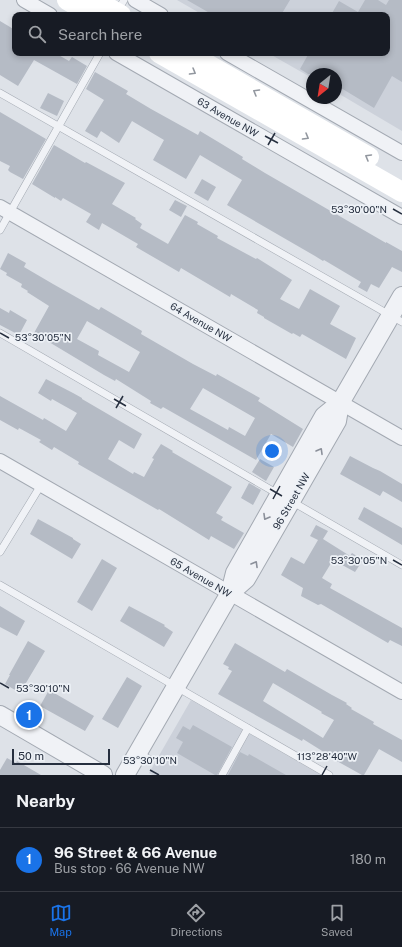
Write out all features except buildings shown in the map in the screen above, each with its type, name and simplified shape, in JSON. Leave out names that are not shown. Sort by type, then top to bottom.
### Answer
[{"type":"main road","points":[[67,0],[88,12]]},
{"type":"main road","points":[[95,0],[121,9]]},
{"type":"main road","points":[[164,56],[402,192]]},
{"type":"main road","points":[[194,56],[333,124],[402,176]]},
{"type":"street","points":[[24,0],[45,12]]},
{"type":"street","points":[[135,0],[156,12]]},
{"type":"street","name":"63 Avenue NW","points":[[121,56],[402,217]]},
{"type":"street","points":[[231,56],[333,124],[402,153]]},
{"type":"street","name":"64 Avenue NW","points":[[5,210],[402,438]]},
{"type":"street","name":"96 Street NW","points":[[125,775],[143,756],[175,687],[230,593],[235,573],[285,498],[324,416],[340,402],[396,319],[402,296]]},
{"type":"street","name":"65 Avenue NW","points":[[0,461],[402,692]]},
{"type":"street","points":[[0,715],[103,775]]},
{"type":"lane","points":[[0,230],[5,210],[59,127],[98,56]]},
{"type":"lane","points":[[0,93],[396,319]]},
{"type":"lane","points":[[0,333],[402,565]]},
{"type":"lane","points":[[0,552],[41,485]]},
{"type":"lane","points":[[0,585],[329,775]]},
{"type":"lane","points":[[222,775],[248,728]]},
{"type":"shaded area","points":[[177,0],[402,0],[402,131],[342,96],[342,68],[306,68],[306,75],[273,56],[390,56],[390,12],[198,12]]},
{"type":"shaded area","points":[[191,700],[321,775],[152,775],[149,773]]},
{"type":"place","name":"96 Street & 66 Avenue","points":[[29,715]]}]
